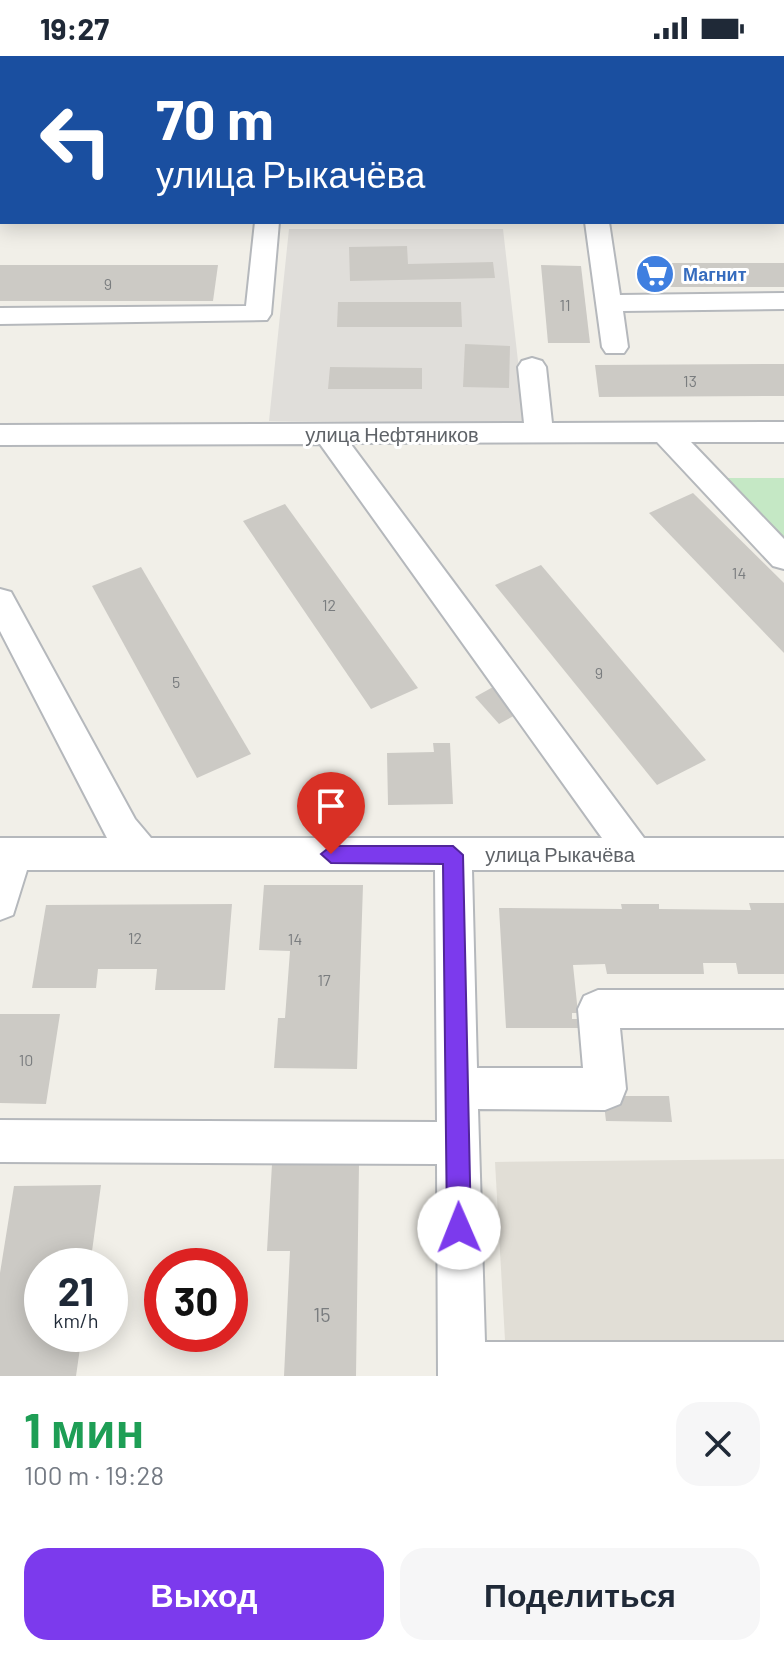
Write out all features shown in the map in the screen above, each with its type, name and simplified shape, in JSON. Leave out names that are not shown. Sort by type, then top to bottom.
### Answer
[{"type":"street","points":[[0,316],[258,314],[267,224]]},
{"type":"street","points":[[597,224],[615,347]]},
{"type":"street","points":[[609,303],[784,301]]},
{"type":"street","points":[[532,367],[539,434]]},
{"type":"street","name":"улица Нефтяников","points":[[0,435],[784,432]]},
{"type":"street","points":[[665,433],[784,558]]},
{"type":"street","points":[[328,434],[635,854]]},
{"type":"street","points":[[0,601],[122,830],[143,855]]},
{"type":"street","points":[[0,903],[6,854]]},
{"type":"street","name":"улица Рыкачёва","points":[[6,854],[784,854]]},
{"type":"street","points":[[453,855],[462,1371],[784,1365]]},
{"type":"street","points":[[456,1088],[605,1089],[598,1009],[784,1009]]},
{"type":"street","points":[[0,1141],[458,1143]]},
{"type":"shaded area","points":[[289,229],[503,229],[525,423],[269,421]]},
{"type":"shaded area","points":[[784,1159],[784,1376],[507,1376],[495,1162]]},
{"type":"green space","points":[[719,478],[784,478],[784,548]]},
{"type":"building","points":[[407,246],[408,264],[493,262],[495,278],[350,281],[349,247]]},
{"type":"building","points":[[638,263],[784,263],[784,287],[642,287]]},
{"type":"building","points":[[0,265],[218,265],[213,301],[0,301]]},
{"type":"building","points":[[541,265],[581,266],[590,343],[548,343]]},
{"type":"building","points":[[338,302],[461,302],[462,327],[337,327]]},
{"type":"building","points":[[465,344],[510,346],[509,388],[463,387]]},
{"type":"building","points":[[784,364],[784,396],[599,397],[595,365]]},
{"type":"building","points":[[330,367],[422,368],[422,389],[328,389]]},
{"type":"building","points":[[693,493],[784,583],[784,653],[649,513]]},
{"type":"building","points":[[285,504],[418,688],[371,709],[243,521]]},
{"type":"building","points":[[541,565],[706,760],[657,785],[495,585]]},
{"type":"building","points":[[141,567],[251,754],[197,778],[92,586]]},
{"type":"building","points":[[493,687],[517,714],[499,724],[475,697]]},
{"type":"building","points":[[433,743],[450,743],[453,804],[388,805],[387,753],[434,752]]},
{"type":"building","points":[[264,885],[363,885],[357,1069],[274,1068],[278,1018],[285,1018],[290,951],[259,950]]},
{"type":"building","points":[[749,903],[784,903],[784,974],[738,974],[736,963],[703,963],[704,974],[607,974],[605,964],[573,965],[578,1013],[572,1013],[572,1019],[579,1019],[579,1028],[506,1028],[499,908],[622,909],[621,904],[659,904],[659,909],[751,910]]},
{"type":"building","points":[[232,904],[225,990],[155,990],[157,969],[98,969],[96,988],[32,988],[46,905]]},
{"type":"building","points":[[0,1014],[60,1014],[46,1104],[0,1103]]},
{"type":"building","points":[[603,1096],[669,1096],[672,1122],[606,1121]]},
{"type":"building","points":[[272,1164],[359,1164],[356,1376],[284,1376],[290,1251],[267,1251]]},
{"type":"building","points":[[101,1185],[92,1248],[24,1248],[24,1352],[79,1352],[76,1376],[0,1376],[0,1273],[14,1186]]},
{"type":"place","name":"Магнит","points":[[655,274]]},
{"type":"route","points":[[331,854],[453,855],[459,1228]]}]
